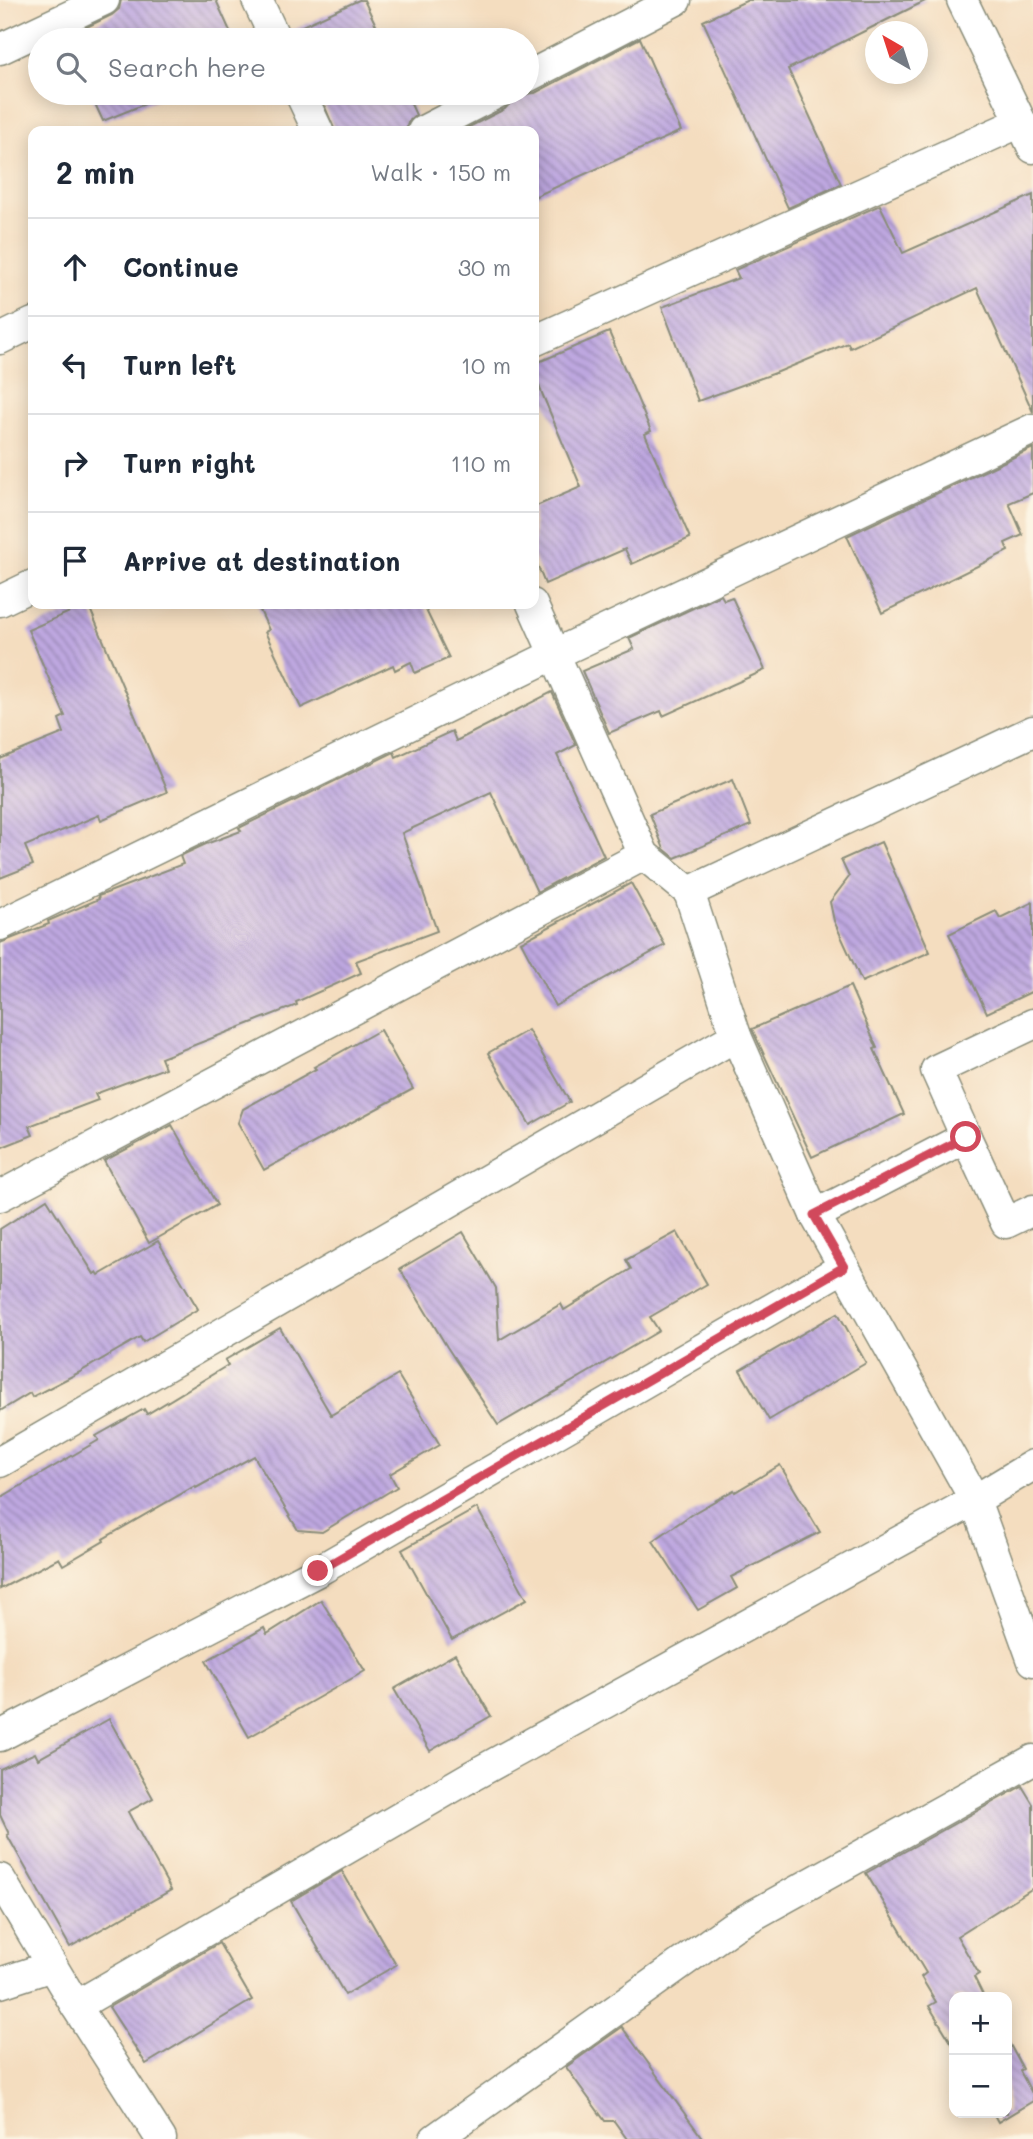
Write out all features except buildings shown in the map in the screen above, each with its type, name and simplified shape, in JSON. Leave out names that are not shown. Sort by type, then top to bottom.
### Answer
[{"type":"street","points":[[46,28],[104,0]]},
{"type":"street","points":[[257,0],[270,28]]},
{"type":"street","points":[[539,71],[676,0]]},
{"type":"street","points":[[962,0],[1033,148]]},
{"type":"street","points":[[0,50],[28,37]]},
{"type":"street","points":[[306,105],[316,126]]},
{"type":"street","points":[[432,126],[473,105]]},
{"type":"street","points":[[539,339],[1021,122]]},
{"type":"street","points":[[0,339],[28,325]]},
{"type":"street","points":[[0,925],[555,654],[1033,429]]},
{"type":"street","points":[[0,601],[28,587]]},
{"type":"street","points":[[534,609],[645,855],[689,892],[736,1036],[814,1215],[975,1500],[1033,1661]]},
{"type":"street","points":[[689,892],[1033,731]]},
{"type":"street","points":[[0,1196],[645,855]]},
{"type":"street","points":[[1033,1024],[936,1070],[1006,1223],[1033,1210]]},
{"type":"street","points":[[0,1461],[736,1036]]},
{"type":"street","points":[[814,1215],[966,1137],[965,1135]]},
{"type":"street","points":[[0,1736],[318,1571],[844,1267]]},
{"type":"street","points":[[76,2006],[470,1777],[975,1500],[1033,1465]]},
{"type":"street","points":[[435,2139],[732,1927],[1033,1760]]},
{"type":"street","points":[[0,1879],[76,2006],[161,2139]]},
{"type":"street","points":[[0,1983],[52,1966]]},
{"type":"route","points":[[318,1571],[844,1267],[814,1215],[966,1137]]}]
